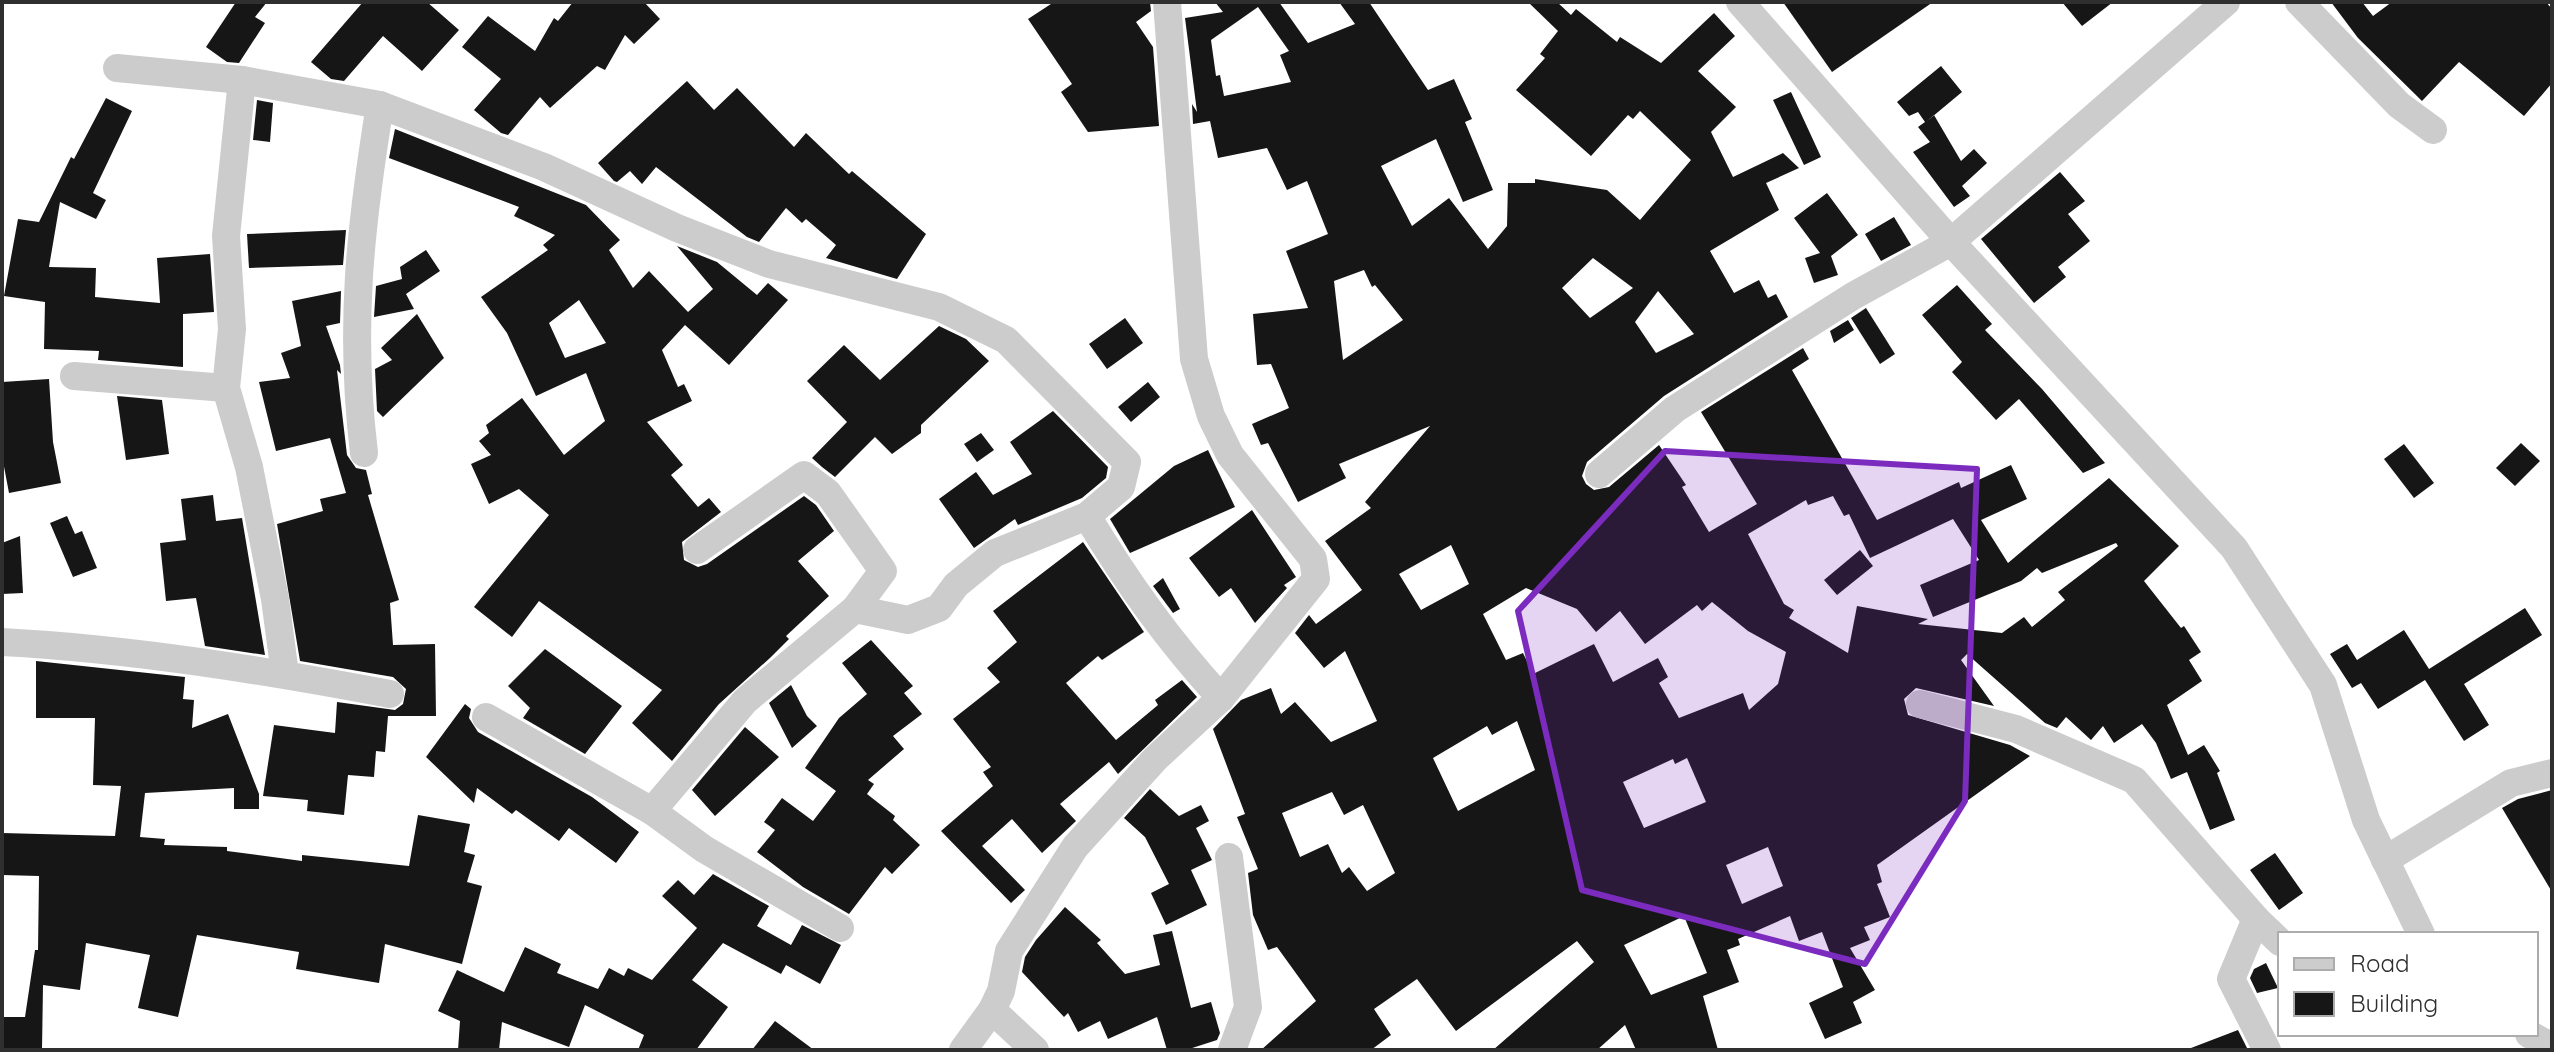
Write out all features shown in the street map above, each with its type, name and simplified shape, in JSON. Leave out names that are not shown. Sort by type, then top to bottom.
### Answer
[{"type":"street","points":[[963,1050],[992,1010],[1001,991],[1009,951],[1075,847],[1155,759],[1221,698],[1316,579],[1313,559],[1230,455],[1211,416],[1194,359],[1167,2]]},
{"type":"street","points":[[1740,2],[1951,242],[2234,548],[2323,685],[2366,820],[2420,932]]},
{"type":"street","points":[[1599,474],[1675,409],[1853,296],[1951,242],[2225,2]]},
{"type":"street","points":[[2299,2],[2399,105],[2433,130]]},
{"type":"street","points":[[117,68],[242,80],[380,105],[544,167],[677,228],[769,264],[939,307],[1006,340],[1127,462],[1121,487],[1087,516],[995,553],[956,585],[939,608],[908,620],[855,609]]},
{"type":"street","points":[[242,80],[226,236],[232,329],[226,388],[249,467],[275,599],[285,674]]},
{"type":"street","points":[[364,453],[356,391],[355,306],[365,198],[380,105]]},
{"type":"street","points":[[74,376],[226,388]]},
{"type":"street","points":[[652,811],[745,701],[855,609],[883,571],[828,493],[804,475],[697,550]]},
{"type":"street","points":[[1087,516],[1152,619],[1221,698]]},
{"type":"street","points":[[2,642],[53,645],[285,674],[390,694]]},
{"type":"street","points":[[1920,704],[2016,729],[2134,780],[2278,940]]},
{"type":"street","points":[[486,717],[652,811],[704,849],[840,928]]},
{"type":"street","points":[[2385,860],[2511,783],[2552,773]]},
{"type":"street","points":[[1229,857],[1248,1007],[1231,1050]]},
{"type":"street","points":[[2256,919],[2231,979],[2267,1050]]},
{"type":"street","points":[[992,1010],[1035,1050]]},
{"type":"street","points":[[2533,1036],[2552,1047]]},
{"type":"highlighted area","points":[[1665,451],[1977,469],[1965,801],[1865,964],[1582,890],[1518,611]]},
{"type":"building","points":[[236,2],[267,2],[255,17],[265,23],[239,63],[227,62],[206,47]]},
{"type":"building","points":[[363,2],[427,2],[459,30],[422,71],[383,36],[344,81],[331,79],[311,62]]},
{"type":"building","points":[[573,2],[644,2],[660,19],[634,44],[625,35],[605,70],[597,66],[550,108],[540,97],[508,135],[501,133],[474,110],[501,79],[462,47],[488,16],[535,51],[554,18],[558,21]]},
{"type":"building","points":[[1054,2],[1150,2],[1151,11],[1136,22],[1153,47],[1159,126],[1088,132],[1061,92],[1072,84],[1028,19]]},
{"type":"building","points":[[1215,2],[1279,2],[1308,43],[1355,24],[1339,2],[1369,2],[1428,90],[1454,79],[1472,119],[1465,122],[1493,190],[1463,202],[1436,139],[1381,166],[1412,226],[1449,198],[1488,249],[1507,226],[1508,183],[1535,183],[1535,179],[1607,190],[1640,220],[1691,160],[1640,111],[1633,119],[1628,115],[1591,156],[1516,90],[1545,58],[1540,54],[1558,31],[1528,2],[1557,2],[1571,15],[1576,9],[1617,42],[1620,37],[1661,63],[1714,13],[1735,36],[1698,71],[1736,107],[1711,132],[1733,177],[1783,153],[1799,168],[1766,183],[1779,210],[1710,251],[1734,293],[1759,280],[1768,298],[1776,294],[1788,317],[1664,396],[1587,462],[1582,476],[1586,484],[1594,490],[1609,487],[1659,445],[1686,485],[1682,487],[1709,532],[1757,504],[1701,412],[1803,348],[1809,359],[1792,370],[1877,520],[1959,482],[1961,488],[2011,465],[2027,499],[1981,520],[2008,563],[2109,478],[2179,546],[2144,581],[2181,628],[2184,626],[2201,652],[2189,660],[2202,681],[2167,705],[2188,755],[2204,745],[2220,771],[2217,773],[2235,820],[2210,830],[2187,772],[2171,779],[2156,743],[2142,724],[2114,743],[2103,726],[2091,740],[2066,717],[2057,728],[2045,723],[1967,654],[1961,660],[1994,706],[1916,688],[1904,699],[1908,715],[2010,745],[2030,756],[1877,865],[1882,882],[1877,884],[1890,917],[1864,927],[1870,940],[1850,948],[1875,990],[1853,1002],[1862,1023],[1825,1039],[1809,1003],[1843,987],[1822,932],[1799,941],[1790,916],[1738,939],[1740,945],[1727,950],[1739,982],[1703,996],[1718,1050],[1636,1050],[1625,1025],[1597,1050],[1493,1050],[1594,962],[1577,941],[1456,1031],[1417,979],[1374,1009],[1391,1035],[1371,1050],[1261,1050],[1316,1001],[1277,947],[1268,950],[1253,915],[1248,873],[1258,869],[1237,817],[1245,814],[1213,729],[1241,700],[1271,688],[1281,714],[1295,702],[1331,742],[1377,721],[1345,651],[1324,668],[1295,633],[1309,615],[1316,624],[1362,590],[1325,541],[1371,508],[1365,502],[1430,426],[1339,464],[1346,478],[1298,502],[1268,443],[1261,445],[1252,424],[1289,408],[1271,364],[1257,365],[1253,314],[1308,308],[1286,251],[1328,234],[1307,181],[1287,190],[1267,148],[1218,158],[1210,121],[1193,124],[1192,104],[1197,112],[1185,18],[1223,12]],"holes":[[[1258,7],[1289,51],[1280,55],[1291,82],[1224,96],[1220,75],[1216,76],[1211,40]],[[1593,258],[1633,288],[1590,318],[1562,288]],[[1364,270],[1372,287],[1375,285],[1403,320],[1343,360],[1334,281]],[[1658,291],[1694,334],[1656,353],[1635,322]],[[1833,496],[1844,516],[1849,514],[1870,558],[1953,519],[1979,560],[1920,585],[1933,617],[2021,581],[2037,568],[2042,573],[2116,543],[2118,546],[2058,592],[2065,600],[2032,627],[2024,617],[2002,633],[1918,624],[1928,619],[1857,606],[1848,653],[1789,618],[1794,610],[1784,604],[1748,534],[1806,500],[1808,505]],[[1451,545],[1469,584],[1421,610],[1399,574]],[[1526,588],[1577,609],[1596,632],[1620,611],[1645,644],[1697,605],[1702,611],[1712,602],[1748,631],[1786,652],[1778,684],[1749,710],[1743,693],[1679,718],[1659,683],[1668,677],[1658,658],[1613,682],[1594,644],[1533,674],[1523,653],[1506,660],[1483,614]],[[1517,721],[1535,770],[1458,811],[1433,758],[1487,726],[1492,735]],[[1687,758],[1706,802],[1644,828],[1623,782],[1673,759],[1675,764]],[[1332,792],[1344,815],[1363,805],[1395,873],[1367,891],[1349,867],[1342,873],[1328,844],[1300,857],[1282,813]],[[1768,847],[1783,886],[1742,904],[1726,865]],[[1684,916],[1707,973],[1651,995],[1624,945]]]},
{"type":"building","points":[[1783,2],[1933,2],[1832,72]]},
{"type":"building","points":[[2062,2],[2113,2],[2082,26]]},
{"type":"building","points":[[2331,2],[2362,2],[2373,16],[2392,2],[2546,2],[2552,9],[2552,83],[2524,116],[2459,62],[2422,101],[2358,38]]},
{"type":"building","points":[[1941,66],[1962,92],[1934,115],[1961,161],[1974,149],[1987,163],[1962,186],[1970,196],[1954,207],[1913,152],[1930,142],[1918,127],[1925,122],[1918,112],[1909,116],[1897,102]]},
{"type":"building","points":[[687,81],[714,110],[737,88],[794,147],[806,133],[849,174],[852,171],[926,234],[897,279],[826,258],[836,245],[806,219],[802,223],[786,208],[759,242],[747,237],[656,167],[642,184],[630,171],[617,182],[614,181],[598,163]]},
{"type":"building","points":[[1791,92],[1821,157],[1804,165],[1773,100]]},
{"type":"building","points":[[106,98],[132,111],[93,193],[106,200],[96,219],[60,202],[49,267],[96,268],[95,297],[160,303],[157,258],[210,254],[214,312],[183,314],[183,367],[98,360],[99,351],[44,349],[45,302],[4,296],[18,219],[39,222],[71,157],[74,159]]},
{"type":"building","points":[[257,100],[273,103],[270,142],[253,140]]},
{"type":"building","points":[[395,129],[586,205],[620,240],[609,250],[633,288],[649,271],[688,312],[713,289],[677,246],[717,262],[757,295],[768,283],[788,300],[729,365],[685,325],[662,350],[678,387],[684,384],[692,401],[647,422],[683,465],[671,475],[698,507],[709,498],[721,512],[682,542],[684,560],[698,567],[707,564],[804,496],[816,505],[834,531],[798,561],[829,596],[786,636],[789,639],[771,657],[719,704],[672,761],[632,723],[662,690],[539,601],[512,637],[474,607],[549,515],[519,489],[489,504],[471,464],[491,455],[479,441],[489,433],[486,425],[522,398],[564,455],[605,421],[586,373],[536,396],[507,333],[481,297],[548,250],[543,245],[555,235],[514,216],[519,207],[389,158]],"holes":[[[579,300],[606,343],[565,358],[549,323]]]},
{"type":"building","points":[[2060,172],[2085,201],[2068,214],[2090,241],[2058,267],[2066,277],[2034,303],[1981,239]]},
{"type":"building","points":[[1827,193],[1858,235],[1831,256],[1838,275],[1814,283],[1805,258],[1820,253],[1794,218]]},
{"type":"building","points":[[1894,217],[1911,245],[1881,261],[1865,234]]},
{"type":"building","points":[[346,230],[343,265],[249,268],[247,234]]},
{"type":"building","points":[[426,250],[440,271],[406,294],[414,309],[374,317],[376,286],[402,279],[400,267]]},
{"type":"building","points":[[1957,285],[1992,324],[1985,330],[2042,389],[2105,463],[2083,473],[2019,399],[1996,420],[1952,372],[1962,362],[1922,315]]},
{"type":"building","points":[[341,291],[340,323],[326,326],[340,365],[341,374],[337,370],[347,455],[356,468],[366,470],[372,494],[368,495],[399,600],[390,603],[393,645],[435,644],[436,716],[388,716],[385,752],[376,751],[374,777],[348,775],[344,815],[307,811],[308,800],[263,796],[274,725],[335,733],[337,702],[395,710],[403,704],[406,689],[393,677],[300,661],[277,524],[323,511],[320,499],[346,493],[330,438],[276,451],[259,382],[290,378],[281,353],[301,346],[292,301]]},
{"type":"building","points":[[1866,308],[1895,354],[1880,364],[1851,318]]},
{"type":"building","points":[[417,314],[444,358],[383,417],[377,411],[375,369],[392,360],[381,348]]},
{"type":"building","points":[[1125,318],[1143,343],[1107,369],[1089,344]]},
{"type":"building","points":[[1848,320],[1854,330],[1834,343],[1830,331]]},
{"type":"building","points":[[939,326],[966,339],[989,361],[921,425],[921,433],[892,454],[875,437],[835,477],[812,458],[847,422],[807,381],[844,345],[880,380]]},
{"type":"building","points":[[49,379],[53,442],[61,483],[9,493],[2,456],[2,382]]},
{"type":"building","points":[[1148,382],[1160,397],[1131,422],[1118,407]]},
{"type":"building","points":[[117,396],[162,400],[169,454],[126,460]]},
{"type":"building","points":[[1053,411],[1108,467],[1106,478],[1082,498],[1018,525],[1015,519],[974,548],[939,499],[976,472],[993,495],[1032,474],[1010,442]]},
{"type":"building","points":[[981,433],[994,450],[977,462],[964,444]]},
{"type":"building","points":[[2521,443],[2540,461],[2515,486],[2496,468]]},
{"type":"building","points":[[2404,444],[2434,483],[2414,498],[2384,459]]},
{"type":"building","points":[[1208,450],[1235,507],[1130,553],[1110,519],[1174,466]]},
{"type":"building","points":[[213,495],[216,521],[242,518],[265,655],[205,646],[196,598],[166,601],[160,543],[186,540],[181,499]]},
{"type":"building","points":[[1252,510],[1296,577],[1284,585],[1287,588],[1255,623],[1231,588],[1219,597],[1189,558]]},
{"type":"building","points":[[67,516],[75,534],[82,531],[97,568],[73,577],[50,523]]},
{"type":"building","points":[[20,536],[23,593],[2,594],[2,543]]},
{"type":"building","points":[[1083,542],[1144,632],[1102,660],[1098,656],[1066,683],[1116,740],[1158,705],[1155,700],[1182,680],[1197,697],[1118,774],[1109,762],[1060,804],[1076,821],[1042,853],[1012,819],[982,846],[1025,890],[1011,903],[941,831],[993,786],[983,772],[991,767],[953,719],[1000,682],[987,668],[1017,642],[993,611]]},
{"type":"building","points":[[1860,550],[1873,566],[1837,595],[1824,580]]},
{"type":"building","points":[[1163,578],[1180,609],[1173,613],[1153,586]]},
{"type":"building","points":[[2525,608],[2542,635],[2464,684],[2489,725],[2464,741],[2425,680],[2378,709],[2361,683],[2352,688],[2330,654],[2347,644],[2357,660],[2404,630],[2429,669]]},
{"type":"building","points":[[871,640],[913,686],[904,693],[922,714],[893,736],[904,749],[868,780],[874,784],[867,794],[895,816],[893,820],[920,845],[892,874],[885,867],[849,914],[803,887],[757,852],[775,830],[764,822],[782,798],[813,821],[836,791],[805,768],[839,718],[867,694],[842,663]]},
{"type":"building","points":[[545,649],[622,706],[585,754],[523,718],[530,708],[508,686]]},
{"type":"building","points":[[36,661],[185,677],[183,699],[194,700],[192,728],[228,714],[259,794],[259,809],[234,809],[234,788],[145,793],[140,837],[165,839],[164,845],[227,847],[227,851],[302,861],[302,855],[409,866],[418,815],[470,824],[464,852],[475,855],[467,882],[482,886],[462,964],[385,944],[379,983],[296,969],[299,952],[197,935],[178,1017],[138,1008],[150,955],[86,943],[80,990],[43,985],[42,1050],[3,1050],[3,1017],[25,1017],[35,950],[38,950],[39,876],[2,875],[2,833],[115,836],[121,786],[93,785],[95,718],[36,718]]},
{"type":"building","points":[[791,685],[807,716],[817,726],[792,748],[769,703]]},
{"type":"building","points":[[465,704],[471,709],[469,718],[478,732],[592,797],[639,832],[616,863],[569,828],[559,841],[516,810],[512,814],[477,788],[474,803],[426,757]]},
{"type":"building","points":[[745,727],[779,757],[715,816],[692,790]]},
{"type":"building","points":[[1150,789],[1179,816],[1201,805],[1209,821],[1196,828],[1212,860],[1191,870],[1207,905],[1166,925],[1151,893],[1169,884],[1145,837],[1124,818]]},
{"type":"building","points":[[2552,790],[2552,892],[2502,808],[2518,799]]},
{"type":"building","points":[[2275,853],[2303,893],[2279,910],[2250,870]]},
{"type":"building","points":[[713,874],[769,906],[757,926],[791,945],[802,925],[841,945],[820,984],[786,965],[781,974],[723,943],[692,980],[728,1007],[696,1050],[638,1050],[644,1035],[585,1005],[569,1047],[502,1022],[499,1050],[458,1050],[460,1021],[438,1011],[457,970],[504,992],[525,947],[561,964],[557,973],[598,989],[609,968],[624,976],[628,968],[652,980],[697,928],[662,896],[678,880],[694,895]]},
{"type":"building","points":[[1065,907],[1101,940],[1097,943],[1125,974],[1160,965],[1153,935],[1172,931],[1191,1008],[1211,1002],[1220,1033],[1217,1040],[1186,1050],[1167,1050],[1157,1017],[1108,1039],[1100,1021],[1078,1032],[1068,1013],[1064,1017],[1022,972],[1025,957],[1036,940]]},
{"type":"building","points":[[2266,963],[2278,988],[2257,993],[2250,978],[2254,969]]},
{"type":"building","points":[[775,1021],[814,1050],[752,1050]]},
{"type":"building","points":[[2238,1030],[2248,1050],[2191,1048]]}]
